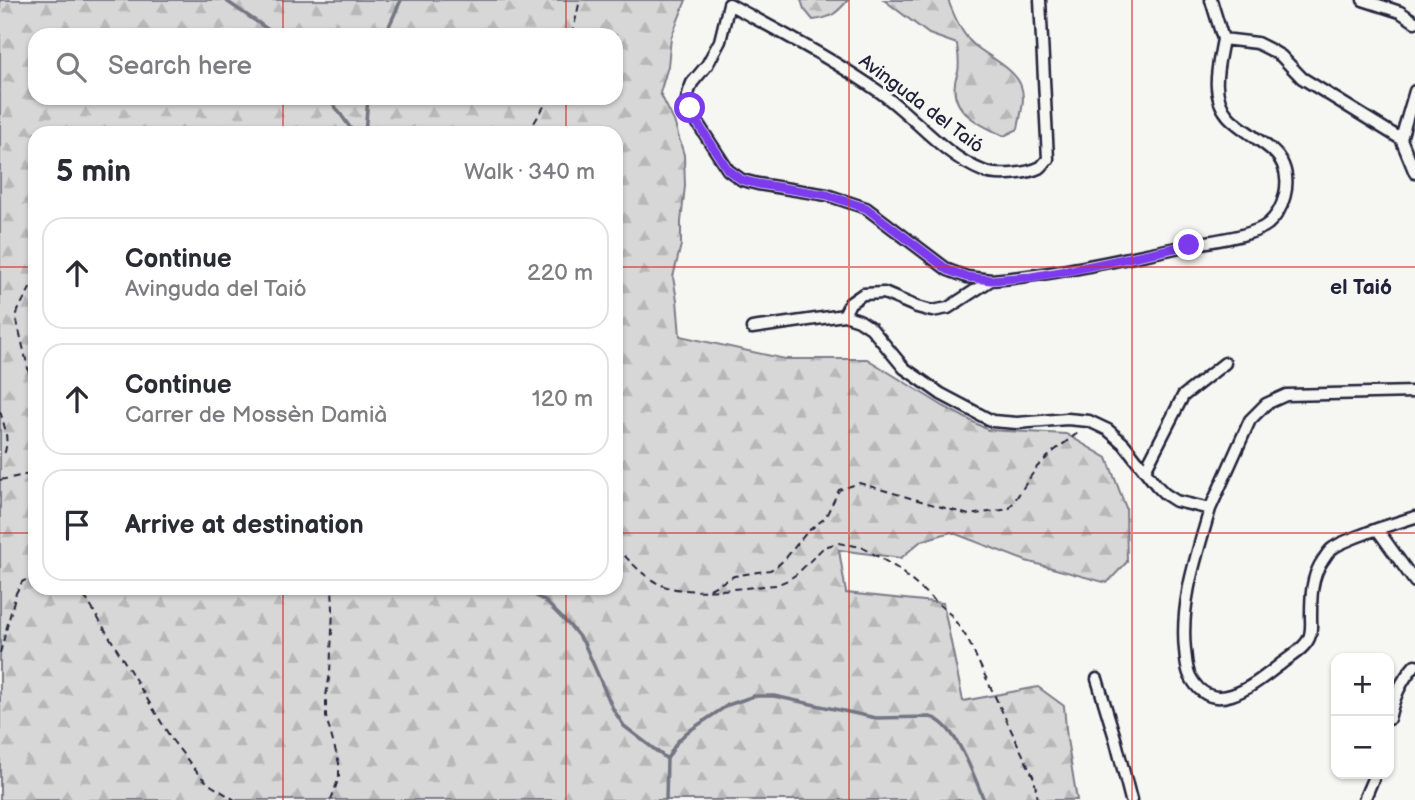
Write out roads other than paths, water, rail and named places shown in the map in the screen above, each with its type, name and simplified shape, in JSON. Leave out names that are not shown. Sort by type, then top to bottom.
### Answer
[{"type":"street","name":"Avinguda del Taió","points":[[991,280],[967,277],[948,270],[866,208],[827,195],[742,180],[728,170],[693,116],[687,99],[692,83],[707,65],[720,41],[729,2],[838,63],[884,95],[950,152],[973,166],[994,175],[1031,170],[1042,166],[1048,159],[1040,0]]},
{"type":"street","points":[[844,315],[850,303],[863,293],[884,293],[932,311],[948,309],[991,280],[1072,270],[1224,239],[1269,223],[1285,196],[1287,179],[1283,164],[1273,151],[1230,118],[1220,102],[1216,85],[1223,38],[1212,0]]},
{"type":"street","points":[[1363,0],[1400,12],[1415,22]]},
{"type":"street","points":[[1223,38],[1257,43],[1275,52],[1302,78],[1401,139],[1415,173]]},
{"type":"street","points":[[1401,139],[1415,91]]},
{"type":"street","points":[[752,328],[844,315],[859,320],[871,328],[904,368],[941,394],[992,421],[1088,421],[1108,430],[1124,444],[1165,494],[1176,501],[1210,509]]},
{"type":"street","points":[[1145,470],[1183,396],[1225,363]]},
{"type":"street","points":[[1415,392],[1286,396],[1266,404],[1250,420],[1210,509],[1185,603],[1184,635],[1188,674],[1196,685],[1206,694],[1219,698],[1232,696],[1276,667],[1308,641],[1311,632],[1314,579],[1320,564],[1332,548],[1415,517]]},
{"type":"street","points":[[1377,529],[1415,582]]},
{"type":"street","points":[[1390,716],[1396,693],[1415,666]]},
{"type":"street","points":[[1097,679],[1131,800]]},
{"type":"street","points":[[1364,800],[1373,779]]},
{"type":"waterway","points":[[225,0],[266,28]]},
{"type":"waterway","points":[[388,28],[401,0]]},
{"type":"waterway","points":[[334,105],[349,126]]},
{"type":"waterway","points":[[366,126],[367,105]]},
{"type":"waterway","points":[[535,595],[545,601],[584,643],[613,709],[624,726],[667,759],[686,733],[728,705],[754,696],[774,696],[876,718],[930,717],[939,721],[948,729],[963,752],[984,800]]},
{"type":"waterway","points":[[666,800],[667,759]]},
{"type":"district","name":"el Taió","points":[[1361,287]]}]
